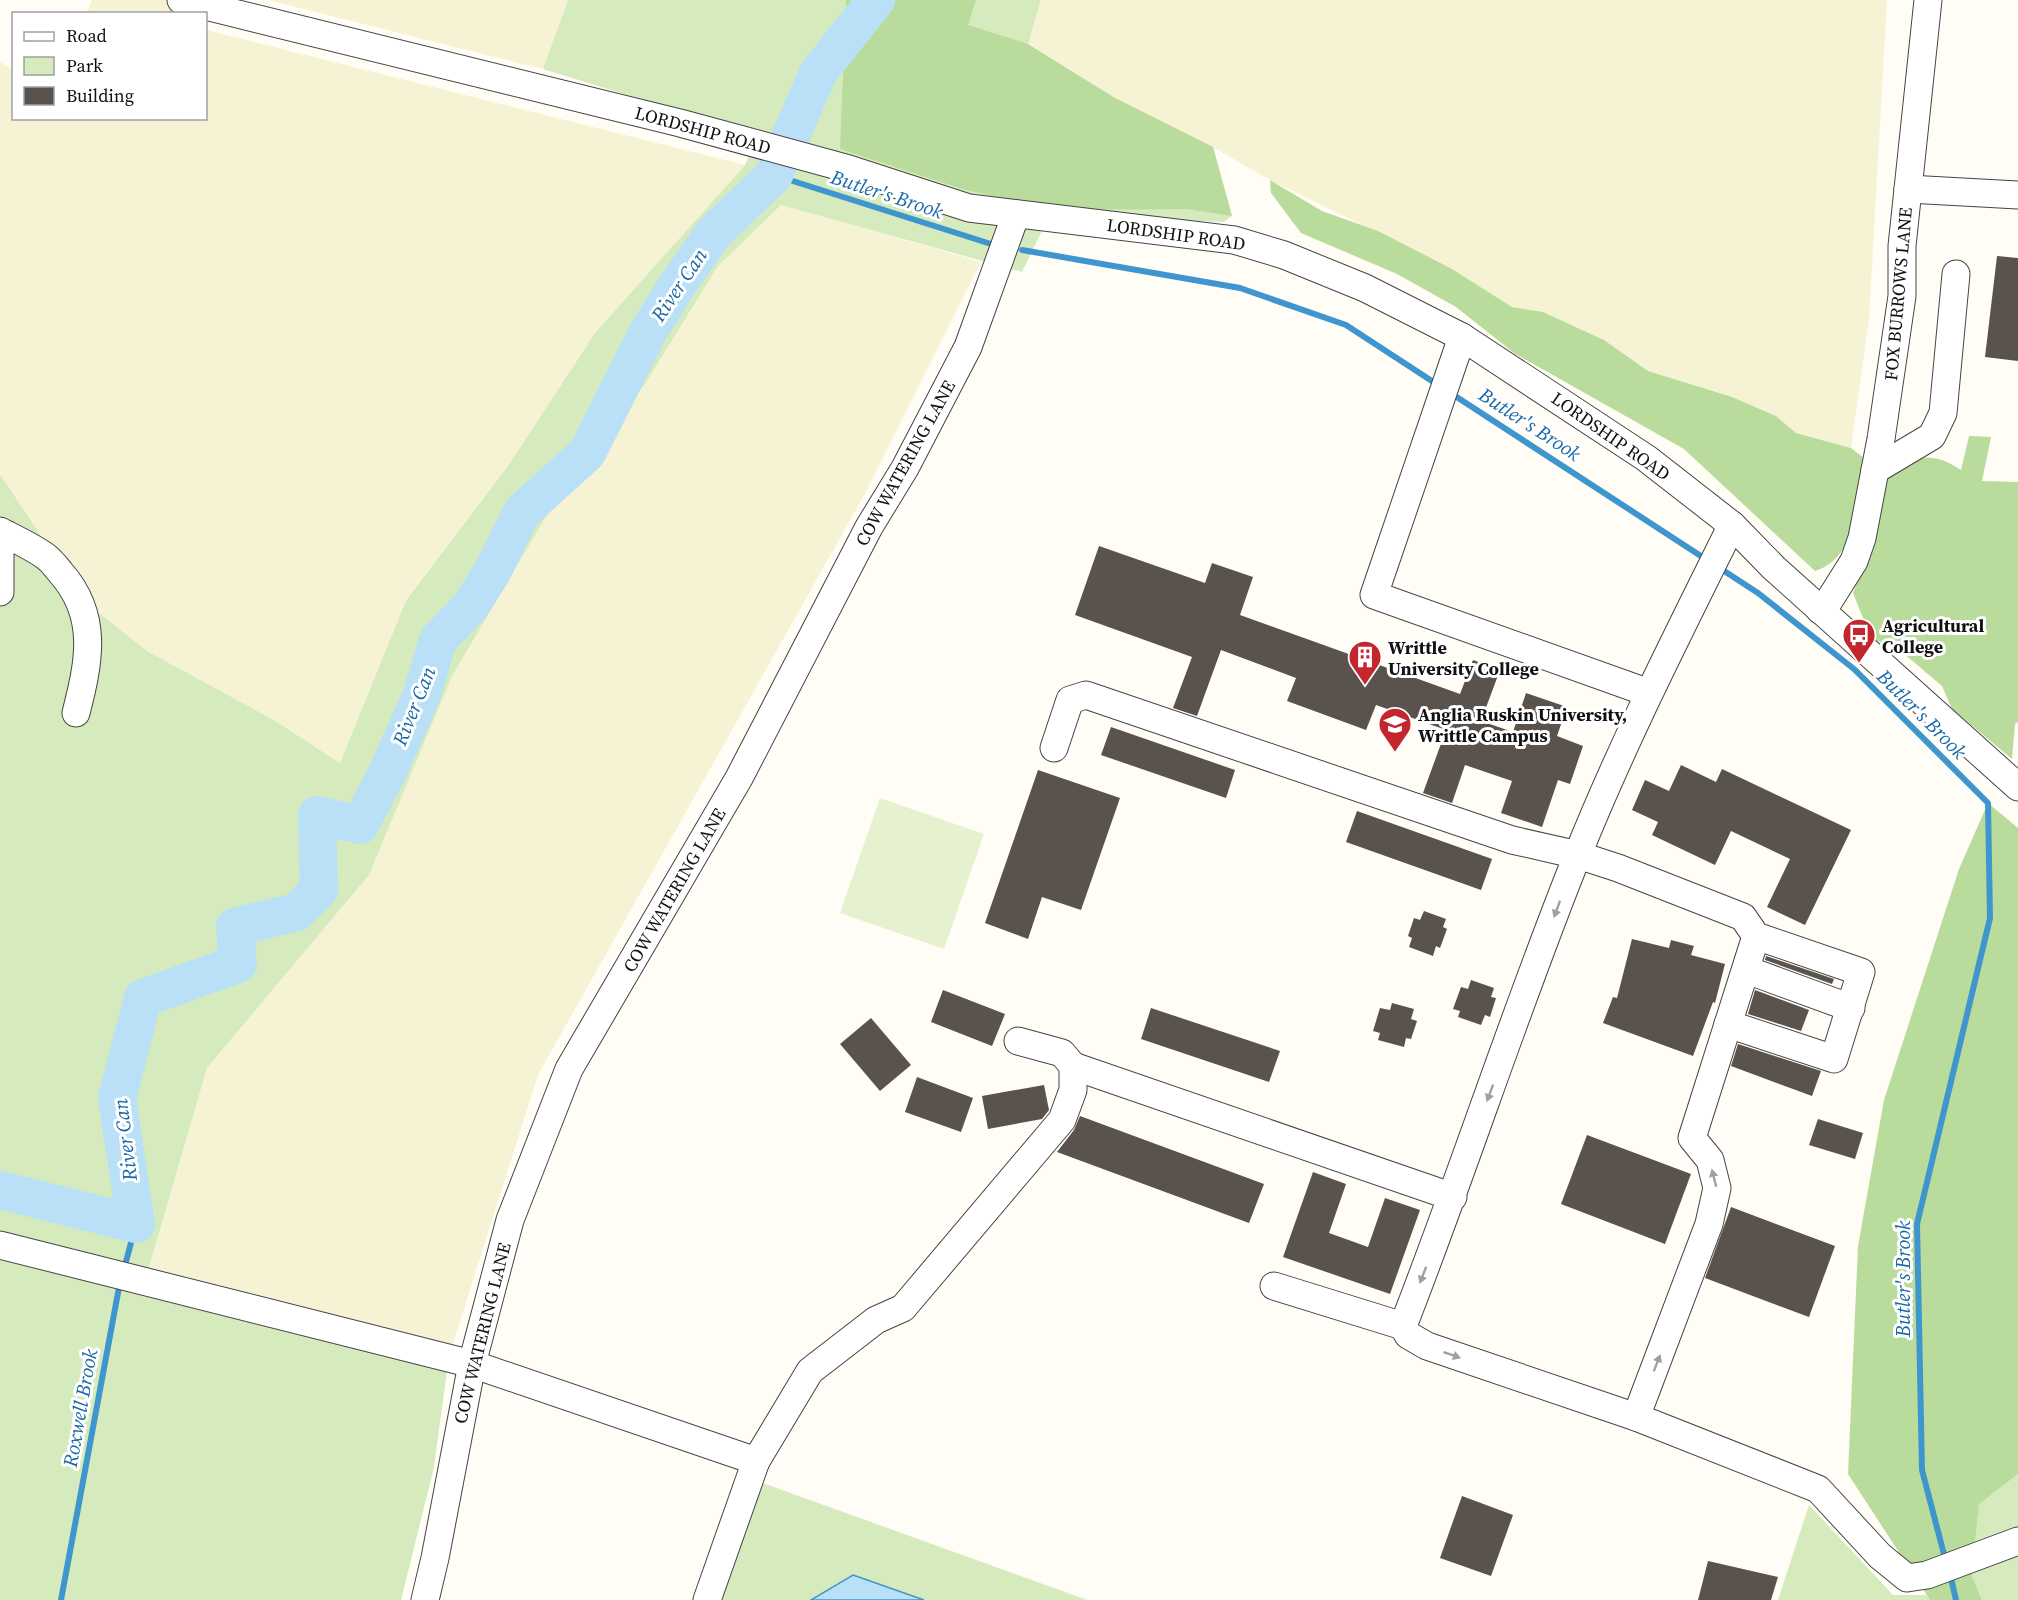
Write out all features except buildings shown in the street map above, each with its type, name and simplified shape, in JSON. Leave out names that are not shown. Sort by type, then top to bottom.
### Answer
[{"type":"street","name":"LORDSHIP ROAD","points":[[181,0],[274,10],[762,145],[969,208],[1234,240],[1284,255],[1365,288],[1462,337],[1646,458],[1731,525],[1820,610],[2018,787]]},
{"type":"street","name":"FOX BURROWS LANE","points":[[1820,610],[1827,604],[1854,561],[1862,538],[1875,470],[1902,296],[1902,246],[1928,0]]},
{"type":"street","points":[[1908,189],[2018,195]]},
{"type":"street","name":"COW WATERING LANE","points":[[425,1600],[472,1364],[510,1220],[569,1069],[739,778],[869,527],[905,468],[969,347],[1016,214]]},
{"type":"street","points":[[1875,470],[1932,436],[1942,413],[1956,274]]},
{"type":"street","points":[[1462,337],[1374,595],[1649,693]]},
{"type":"street","points":[[1403,1326],[1453,1197],[1578,855],[1649,693],[1731,525]]},
{"type":"street","points":[[0,531],[47,557],[72,586],[86,619],[89,644],[87,672],[76,713]]},
{"type":"street","points":[[0,547],[0,592]]},
{"type":"street","points":[[1054,748],[1070,699],[1086,695],[1512,840],[1578,855],[1743,917],[1756,936],[1861,972],[1834,1059],[1728,1024]]},
{"type":"street","points":[[1636,1417],[1709,1224],[1717,1188],[1710,1160],[1692,1138],[1756,936]]},
{"type":"street","points":[[1747,970],[1851,1008]]},
{"type":"street","points":[[1018,1041],[1062,1053],[1073,1066],[1453,1197]]},
{"type":"street","points":[[707,1600],[756,1461],[810,1371],[876,1320],[903,1308],[1062,1120],[1073,1090],[1073,1066]]},
{"type":"street","points":[[0,1245],[472,1364],[756,1461]]},
{"type":"street","points":[[1274,1286],[1403,1326],[1408,1335],[1427,1346],[1636,1417],[1818,1489],[1880,1556],[1907,1578],[1935,1572],[2018,1540]]},
{"type":"shaded area","points":[[92,0],[185,0],[182,12],[88,12]]},
{"type":"shaded area","points":[[268,0],[568,0],[543,69]]},
{"type":"shaded area","points":[[1041,0],[1887,0],[1869,319],[1851,448],[1796,433],[1776,416],[1732,397],[1648,371],[1604,340],[1543,312],[1512,307],[1452,269],[1270,180],[1213,147],[1115,98],[1028,43]]},
{"type":"shaded area","points":[[207,30],[745,165],[595,333],[508,466],[406,599],[340,763],[274,720],[147,651],[85,602],[0,474],[0,62],[12,68],[12,120],[207,120]]},
{"type":"shaded area","points":[[781,204],[981,262],[867,490],[538,1075],[449,1356],[145,1282],[207,1068],[369,875],[452,675],[554,503],[645,384],[718,266]]},
{"type":"green space","points":[[568,0],[1041,0],[1028,44],[1115,98],[1213,147],[1232,216],[1224,222],[1122,218],[1052,210],[1022,272],[781,205],[718,266],[645,384],[554,503],[452,676],[369,875],[207,1068],[148,1271],[449,1356],[434,1467],[401,1600],[0,1600],[0,474],[85,602],[147,651],[274,720],[340,763],[406,600],[508,466],[595,333],[745,165],[757,135],[543,69]]},
{"type":"green space","points":[[846,0],[976,0],[968,25],[1028,44],[1115,98],[1213,147],[1232,216],[1187,209],[1052,210],[962,189],[840,149]]},
{"type":"green space","points":[[1270,180],[1322,211],[1378,231],[1452,269],[1512,307],[1543,312],[1604,340],[1648,371],[1732,397],[1776,416],[1796,433],[1851,448],[1869,462],[1854,525],[1840,554],[1829,564],[1815,571],[1684,449],[1514,353],[1456,307],[1397,274],[1301,233],[1271,193]]},
{"type":"green space","points":[[1969,436],[1991,437],[1982,481],[2018,482],[2018,722],[2015,724],[2012,759],[1952,709],[1942,686],[1902,652],[1871,638],[1853,593],[1870,547],[1877,498],[1893,463],[1920,458],[1936,458],[1961,470]]},
{"type":"green space","points":[[880,798],[984,834],[944,949],[840,913]]},
{"type":"green space","points":[[1988,803],[2018,828],[2018,1474],[1979,1504],[1972,1576],[1982,1600],[1930,1600],[1848,1474],[1858,1246],[1884,1100],[1959,869]]},
{"type":"green space","points":[[2018,1474],[2018,1600],[1982,1600],[1972,1576],[1979,1503]]},
{"type":"green space","points":[[749,1478],[1087,1600],[708,1600]]},
{"type":"green space","points":[[1809,1505],[1893,1595],[1926,1595],[1930,1600],[1778,1600]]},
{"type":"water","points":[[853,1575],[924,1600],[811,1600]]},
{"type":"waterway","name":"River Can","points":[[0,1190],[136,1224],[117,1098],[143,998],[238,964],[235,927],[297,912],[319,890],[317,815],[360,825],[386,775],[421,697],[438,640],[469,608],[491,574],[522,512],[587,453],[648,332],[676,287],[712,235],[774,175],[818,73],[876,0]]},
{"type":"waterway","name":"Butler's Brook","points":[[774,175],[991,244]]},
{"type":"waterway","name":"Butler's Brook","points":[[1022,250],[1240,288],[1346,325],[1438,385]]},
{"type":"waterway","name":"Butler's Brook","points":[[1449,392],[1707,560]]},
{"type":"waterway","name":"Butler's Brook","points":[[1718,567],[1758,593],[1854,669],[1988,803],[1990,918],[1917,1224],[1922,1470],[1946,1562]]},
{"type":"waterway","name":"Roxwell Brook","points":[[124,1269],[136,1224]]},
{"type":"waterway","name":"Roxwell Brook","points":[[61,1600],[120,1282]]},
{"type":"waterway","name":"Butler's Brook","points":[[1950,1574],[1956,1600]]},
{"type":"place","name":"Agricultural College","points":[[1859,664]]},
{"type":"place","name":"Writtle University College","points":[[1365,686]]},
{"type":"place","name":"Anglia Ruskin University, Writtle Campus","points":[[1395,753]]}]
